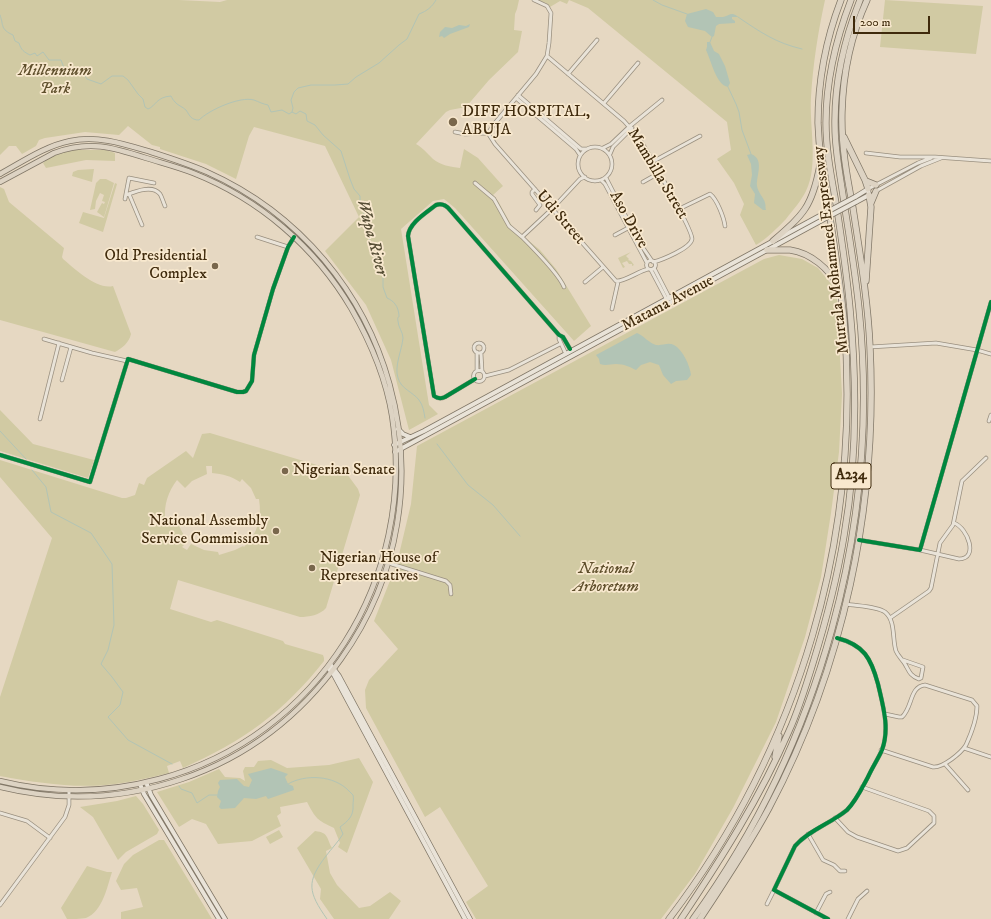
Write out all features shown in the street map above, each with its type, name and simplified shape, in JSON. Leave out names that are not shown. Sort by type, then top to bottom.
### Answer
[{"type":"highway","name":"Murtala Mohammed Expressway","points":[[669,919],[697,881],[742,808],[781,726],[801,672],[819,611],[829,568],[840,504],[846,437],[847,400],[844,320],[821,159],[818,125],[821,79],[829,37],[841,0]]},
{"type":"highway","name":"Murtala Mohammed Expressway","points":[[681,919],[723,856],[754,804],[790,729],[799,706],[830,605],[844,536],[851,473],[854,370],[851,310],[829,159],[826,123],[827,98],[833,60],[840,31],[851,0]]},
{"type":"highway","name":"Murtala Mohammed Expressway","points":[[693,919],[731,861],[768,796],[797,733],[831,634],[851,545],[860,476],[863,431],[863,386],[859,310],[839,168],[835,127],[836,98],[843,52],[860,0]]},
{"type":"highway","name":"Murtala Mohammed Expressway","points":[[700,919],[753,836],[789,768],[817,699],[836,638],[846,604],[859,540],[869,454],[870,347],[865,291],[847,175],[842,103],[852,39],[867,0]]},
{"type":"highway","points":[[843,134],[866,181],[871,203],[865,291]]},
{"type":"highway","points":[[773,242],[801,216],[807,207],[816,186],[821,159]]},
{"type":"highway","points":[[866,181],[876,188],[871,203]]},
{"type":"highway","points":[[768,250],[789,250],[800,252],[811,258],[828,271],[840,289]]},
{"type":"highway","points":[[840,504],[851,473]]},
{"type":"highway","points":[[860,476],[863,505]]},
{"type":"highway","points":[[774,764],[781,726]]},
{"type":"highway","points":[[768,796],[789,768]]},
{"type":"highway","points":[[723,856],[724,860],[731,861]]},
{"type":"highway","points":[[714,870],[720,866],[723,874]]},
{"type":"main road","points":[[0,174],[52,146],[69,141],[98,139],[118,142],[188,164],[218,177],[249,194],[302,235],[327,262],[345,286],[360,311],[381,356],[392,388],[401,449],[401,500],[395,536],[388,563],[370,610],[355,640],[333,671],[291,716],[266,736],[221,763],[203,771],[149,789],[96,797],[68,797],[33,794],[0,787]]},
{"type":"main road","points":[[0,182],[64,149],[82,146],[109,147],[174,166],[215,183],[263,211],[294,237],[310,253],[332,280],[348,303],[361,326],[375,358],[386,390],[392,416],[395,452],[394,498],[389,534],[382,561],[364,608],[345,644],[329,666],[299,700],[275,720],[249,739],[218,757],[175,775],[140,784],[96,790],[69,791],[25,786],[0,781]]},
{"type":"main road","name":"Matama Avenue","points":[[394,445],[410,438],[855,197],[869,192]]},
{"type":"main road","name":"Matama Avenue","points":[[395,452],[743,264],[856,202],[869,192]]},
{"type":"main road","points":[[741,259],[743,264]]},
{"type":"main road","points":[[540,367],[542,372]]},
{"type":"main road","points":[[398,429],[410,438]]},
{"type":"main road","points":[[340,660],[338,678],[464,919]]},
{"type":"main road","points":[[329,666],[338,678],[470,919]]},
{"type":"main road","points":[[326,680],[338,678]]},
{"type":"main road","points":[[146,782],[167,822],[225,919]]},
{"type":"main road","points":[[140,784],[219,919]]},
{"type":"street","points":[[455,132],[466,134],[488,133],[536,74],[547,56],[550,43],[551,12],[547,6],[534,0]]},
{"type":"street","points":[[568,74],[597,40]]},
{"type":"street","name":"Mambilla Street","points":[[547,56],[631,127],[639,138],[679,209],[690,231],[692,241],[688,246],[660,260]]},
{"type":"street","points":[[604,103],[638,63]]},
{"type":"street","points":[[517,97],[583,150],[593,147],[603,148],[611,144],[662,100]]},
{"type":"street","points":[[517,97],[576,149],[580,156]]},
{"type":"street","points":[[586,149],[580,156],[578,167],[581,173],[592,181],[606,178],[610,173],[612,166],[610,154],[613,147],[631,127]]},
{"type":"street","name":"Udi Street","points":[[488,133],[495,144],[618,282]]},
{"type":"street","points":[[652,162],[700,136]]},
{"type":"street","points":[[603,148],[610,154]]},
{"type":"street","points":[[866,153],[900,157],[942,157],[991,161]]},
{"type":"street","name":"Matama Avenue","points":[[869,192],[918,163],[935,157]]},
{"type":"street","name":"Matama Avenue","points":[[869,192],[920,166],[942,157]]},
{"type":"street","points":[[643,182],[659,173]]},
{"type":"street","points":[[522,237],[552,209],[580,179],[585,177]]},
{"type":"street","points":[[125,199],[129,178],[154,183]]},
{"type":"street","name":"Aso Drive","points":[[606,178],[639,242],[652,261],[670,303]]},
{"type":"street","name":"Aso Drive","points":[[601,180],[605,184],[649,269],[668,298]]},
{"type":"street","points":[[475,183],[494,199],[510,226],[553,271],[564,287]]},
{"type":"street","points":[[127,194],[143,188],[157,191],[160,194],[165,206]]},
{"type":"street","points":[[535,189],[532,194],[540,205],[536,210]]},
{"type":"street","points":[[127,194],[142,225]]},
{"type":"street","points":[[679,209],[710,194],[714,197],[724,218],[725,226]]},
{"type":"street","points":[[475,379],[441,399],[436,398],[433,392],[408,232],[412,226],[436,205],[443,204],[450,210],[563,337],[570,349]]},
{"type":"street","points":[[615,235],[628,228]]},
{"type":"street","points":[[257,237],[288,246]]},
{"type":"street","points":[[0,455],[90,482],[128,358],[237,392],[246,391],[252,381],[253,363],[257,344],[273,289],[288,246],[294,237]]},
{"type":"street","points":[[612,309],[618,282],[641,270],[652,261],[660,260]]},
{"type":"street","points":[[641,270],[655,267],[660,260]]},
{"type":"street","points":[[585,282],[604,267]]},
{"type":"street","points":[[920,550],[971,375],[976,350],[991,302]]},
{"type":"street","points":[[560,335],[560,344],[564,352]]},
{"type":"street","points":[[44,339],[127,361]]},
{"type":"street","points":[[40,419],[59,342]]},
{"type":"street","points":[[870,347],[936,343],[991,354]]},
{"type":"street","points":[[475,379],[474,374],[477,371],[477,352],[475,347],[477,344],[483,345],[484,348],[484,351],[481,353],[482,371],[485,376]]},
{"type":"street","points":[[475,379],[481,381],[485,376],[509,370],[560,344]]},
{"type":"street","points":[[62,380],[71,347]]},
{"type":"street","points":[[477,352],[481,353]]},
{"type":"street","points":[[477,371],[482,371]]},
{"type":"street","points":[[989,421],[991,415]]},
{"type":"street","points":[[890,618],[930,590],[941,541],[954,523],[962,481],[986,458]]},
{"type":"street","points":[[859,540],[920,550],[959,559],[964,558],[968,554],[970,545],[968,538],[961,527],[954,523]]},
{"type":"street","points":[[382,561],[446,581],[450,585],[451,594]]},
{"type":"street","points":[[846,604],[877,608],[884,611],[890,618],[898,656],[911,676],[919,679],[921,678],[924,667],[902,660]]},
{"type":"street","points":[[767,904],[795,846],[808,834],[836,818],[848,809],[862,787],[881,750],[886,732],[885,714],[870,659],[853,643],[836,638]]},
{"type":"street","points":[[881,750],[933,767],[941,766],[964,748],[971,732],[977,706],[972,700],[930,686],[921,686],[914,692],[905,714],[902,717],[885,714]]},
{"type":"street","points":[[964,748],[991,757]]},
{"type":"street","points":[[945,764],[968,790]]},
{"type":"street","points":[[836,818],[848,832],[856,837],[898,851],[907,848],[936,820],[929,811],[862,787]]},
{"type":"street","points":[[0,905],[67,814],[69,791]]},
{"type":"street","points":[[0,813],[27,821],[50,838]]},
{"type":"street","points":[[808,834],[824,860],[835,865],[840,870],[845,870]]},
{"type":"street","points":[[774,890],[828,919]]},
{"type":"street","points":[[848,919],[858,899],[867,890]]},
{"type":"street","points":[[816,913],[826,894],[830,892]]},
{"type":"green space","name":"Millennium Park","points":[[0,0],[179,0],[220,2],[227,0],[519,0],[515,14],[514,30],[522,31],[518,52],[489,80],[466,107],[446,112],[416,144],[436,161],[449,166],[460,168],[464,149],[478,158],[503,186],[493,195],[513,228],[540,250],[556,269],[591,326],[574,341],[455,208],[444,199],[433,201],[401,229],[429,405],[438,414],[409,430],[391,360],[366,305],[325,251],[359,217],[325,146],[254,127],[249,136],[236,179],[206,164],[160,149],[160,147],[152,145],[128,126],[119,135],[85,132],[45,138],[39,140],[36,146],[22,154],[16,146],[9,146],[0,155]]},
{"type":"green space","points":[[536,0],[569,0],[567,4],[560,1],[550,7],[546,3]]},
{"type":"green space","points":[[569,0],[825,0],[816,48],[812,85],[811,108],[813,157],[810,181],[806,191],[797,205],[786,219],[768,236],[756,245],[740,215],[744,204],[734,183],[717,159],[731,150],[727,122],[588,8]]},
{"type":"green space","points":[[885,0],[983,6],[976,54],[880,47]]},
{"type":"green space","points":[[67,150],[106,150],[115,153],[115,161],[86,160],[46,168],[43,163],[50,157]]},
{"type":"green space","points":[[94,169],[92,182],[72,176],[73,172],[78,170]]},
{"type":"green space","points":[[100,179],[106,179],[114,183],[104,217],[97,212],[102,203],[104,204],[105,202],[102,201],[104,195],[100,193],[96,201],[95,209],[90,210],[96,183]]},
{"type":"green space","points":[[115,183],[117,184],[103,232],[79,223],[83,212],[104,218]]},
{"type":"green space","points":[[0,187],[4,189],[9,202],[64,248],[63,259],[93,282],[100,285],[113,286],[131,334],[127,343],[120,349],[115,352],[0,320]]},
{"type":"green space","points":[[631,252],[626,256],[634,265],[632,266],[632,264],[629,264],[627,261],[622,263],[625,267],[623,268],[618,258]]},
{"type":"green space","name":"National Arboretum","points":[[779,255],[802,259],[818,268],[832,285],[839,309],[842,394],[839,452],[821,577],[805,637],[776,722],[733,808],[695,874],[661,919],[476,919],[466,902],[488,886],[440,807],[425,817],[366,708],[365,690],[369,680],[398,649],[374,621],[397,563],[411,504],[417,446],[764,259]]},
{"type":"green space","points":[[0,410],[33,444],[94,460],[88,478],[0,451]]},
{"type":"green space","points":[[210,433],[347,474],[358,489],[360,495],[326,608],[318,614],[300,617],[178,580],[170,609],[211,622],[217,620],[283,641],[285,644],[323,655],[324,661],[293,696],[261,724],[224,747],[183,768],[180,761],[167,766],[169,773],[135,781],[86,786],[43,783],[0,776],[0,697],[52,538],[0,477],[0,460],[126,498],[135,495],[139,483],[144,485],[147,478],[186,451],[193,458],[202,434]],"holes":[[[206,466],[212,466],[212,473],[227,476],[240,482],[242,479],[251,488],[256,499],[259,499],[260,506],[258,525],[249,542],[244,547],[243,546],[219,555],[218,552],[204,550],[191,544],[187,550],[182,547],[188,541],[181,530],[177,518],[165,519],[167,498],[177,480],[185,488],[192,481],[207,474]]]},
{"type":"green space","points":[[359,758],[373,782],[347,853],[338,847],[340,843],[334,828],[318,818],[307,802],[280,807],[281,813],[277,816],[281,826],[252,841],[218,844],[206,824],[192,819],[179,827],[157,792],[189,782],[219,769],[225,777],[240,778],[245,781],[243,771],[245,767],[254,767],[258,761],[271,760],[287,768],[329,765]]},
{"type":"green space","points":[[136,796],[143,804],[159,830],[157,834],[126,852],[118,860],[93,817],[80,807],[117,801]]},
{"type":"green space","points":[[279,830],[283,837],[270,844],[266,837]]},
{"type":"green space","points":[[315,831],[325,834],[332,848],[326,851],[330,873],[337,885],[359,908],[370,906],[390,892],[401,901],[389,919],[334,919],[320,899],[321,889],[297,848]]},
{"type":"green space","points":[[159,840],[164,840],[212,919],[121,919],[121,912],[143,907],[137,888],[121,890],[116,881],[124,864],[133,855]]},
{"type":"green space","points":[[87,866],[112,872],[104,898],[97,910],[92,915],[86,918],[67,919],[61,908]]},
{"type":"shaded area","points":[[706,9],[713,12],[716,17],[734,14],[738,17],[732,17],[735,23],[719,24],[716,26],[714,36],[712,37],[705,31],[688,27],[685,21],[687,14]]},
{"type":"shaded area","points":[[470,24],[469,27],[450,34],[444,38],[442,36],[439,37],[440,32],[445,27],[452,28],[459,25],[466,26]]},
{"type":"shaded area","points":[[707,42],[710,42],[714,51],[719,54],[725,66],[730,83],[728,87],[720,82],[714,72],[706,50]]},
{"type":"shaded area","points":[[751,154],[758,160],[759,168],[757,186],[765,201],[766,210],[763,210],[754,203],[755,194],[750,186],[752,175],[751,164],[747,155]]},
{"type":"shaded area","points":[[637,333],[656,345],[670,344],[677,347],[686,358],[689,367],[691,375],[687,380],[676,381],[671,384],[663,375],[659,365],[650,362],[641,365],[636,370],[616,364],[600,364],[596,355]]},
{"type":"shaded area","points":[[271,768],[288,774],[285,777],[288,784],[293,786],[294,790],[268,799],[266,796],[256,799],[244,798],[235,808],[221,809],[219,807],[221,801],[217,797],[220,787],[218,783],[220,780],[237,779],[244,786],[249,787],[252,780],[248,774]]},
{"type":"waterway","points":[[292,112],[293,108],[291,100],[294,92],[298,88],[311,85],[348,84],[356,77],[379,63],[407,39],[419,14],[433,5],[436,0]]},
{"type":"waterway","points":[[653,0],[687,14]]},
{"type":"waterway","name":"Wupa River","points":[[0,15],[4,29],[13,35],[15,41],[19,43],[26,53],[30,55],[35,53],[37,56],[43,52],[49,60],[61,60],[64,68],[70,71],[77,70],[82,72],[87,79],[101,84],[112,76],[123,76],[143,99],[145,107],[148,109],[162,98],[171,96],[176,103],[196,120],[199,120],[217,108],[233,102],[248,99],[268,105],[271,112],[282,110],[289,114],[292,112],[296,114],[300,111],[306,114],[307,121],[315,125],[323,135],[341,151],[354,189],[360,196],[365,225],[372,231],[369,241],[383,276],[383,287],[387,298],[392,301],[398,309],[398,323],[403,338],[397,368],[398,378],[404,388],[420,402],[425,418]]},
{"type":"waterway","points":[[738,17],[776,40],[802,49]]},
{"type":"waterway","points":[[710,42],[712,37]]},
{"type":"waterway","points":[[728,87],[739,112],[742,130],[751,154]]},
{"type":"waterway","points":[[0,431],[26,459]]},
{"type":"waterway","points":[[437,444],[468,485],[493,505],[520,536]]},
{"type":"waterway","points":[[32,470],[46,487],[51,512],[91,533],[112,564],[114,625],[108,650],[101,664],[123,692],[120,705],[108,717],[128,740],[172,764]]},
{"type":"waterway","points":[[288,784],[303,779],[328,779],[343,786],[353,795],[353,812],[348,820],[340,827],[343,834],[320,865],[313,880],[313,894],[327,919]]},
{"type":"waterway","points":[[179,786],[181,789],[192,793],[197,803],[209,795],[218,795]]},
{"type":"cycle path","points":[[475,379],[444,398],[434,396],[408,236],[411,227],[423,215],[438,204],[442,204],[448,208],[559,335],[563,337],[570,349]]},
{"type":"cycle path","points":[[0,455],[90,482],[128,359],[237,392],[246,391],[252,381],[254,355],[273,289],[288,247],[294,237]]},
{"type":"cycle path","points":[[859,540],[920,550],[991,302]]},
{"type":"cycle path","points":[[828,919],[774,890],[795,846],[813,831],[847,810],[861,790],[882,750],[886,725],[878,684],[872,667],[865,654],[854,644],[837,638]]},
{"type":"place","name":"DIFF HOSPITAL, ABUJA","points":[[453,122]]},
{"type":"place","name":"Old Presidential Complex","points":[[215,266]]},
{"type":"place","name":"Nigerian Senate","points":[[285,471]]},
{"type":"place","name":"National Assembly Service Commission","points":[[276,531]]},
{"type":"place","name":"Nigerian House of Representatives","points":[[312,568]]}]
